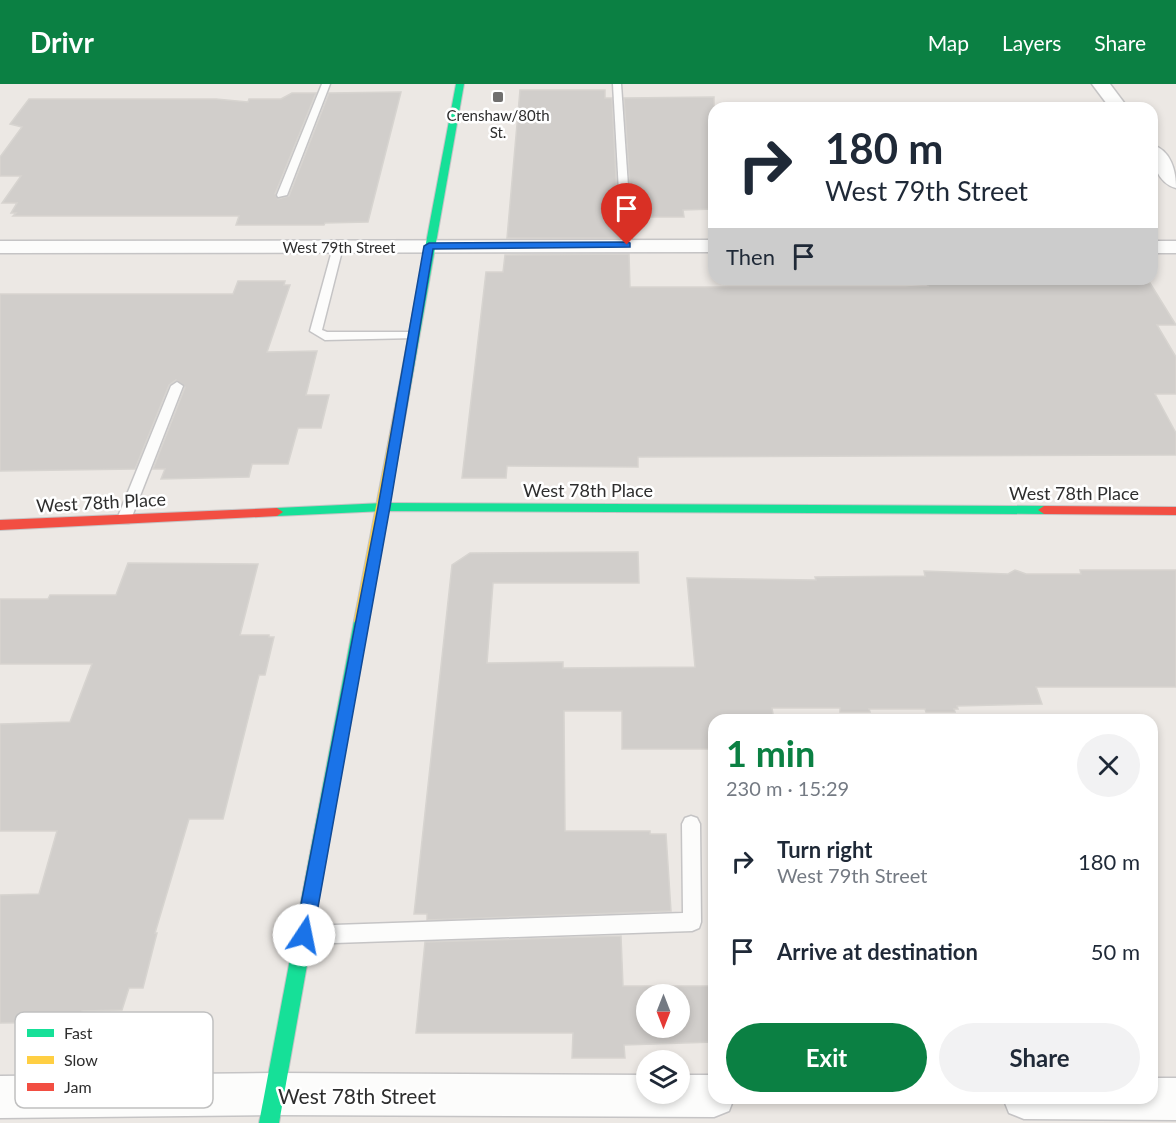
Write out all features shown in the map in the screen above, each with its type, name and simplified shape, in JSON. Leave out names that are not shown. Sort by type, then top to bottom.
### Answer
[{"type":"main road","points":[[272,1109],[460,84]]},
{"type":"main road","name":"West 78th Place","points":[[0,525],[384,507],[1176,511]]},
{"type":"street","points":[[1101,84],[1114,102]]},
{"type":"street","points":[[1158,159],[1176,182]]},
{"type":"street","name":"West 79th Street","points":[[0,248],[708,246]]},
{"type":"street","points":[[1158,247],[1176,247]]},
{"type":"street","name":"West 78th Street","points":[[213,1106],[272,1109],[708,1096]]},
{"type":"street","name":"West 78th Street","points":[[0,1097],[15,1098]]},
{"type":"street","points":[[1158,1099],[1176,1099]]},
{"type":"lane","points":[[282,195],[326,84]]},
{"type":"lane","points":[[617,84],[627,245]]},
{"type":"lane","points":[[338,247],[316,331],[325,336],[412,336]]},
{"type":"lane","points":[[123,519],[177,386]]},
{"type":"lane","points":[[304,935],[692,922],[691,824]]},
{"type":"building","points":[[520,90],[605,90],[605,98],[612,98],[619,238],[507,238]]},
{"type":"building","points":[[401,92],[368,222],[325,223],[324,225],[236,225],[239,216],[13,216],[16,213],[11,213],[17,203],[2,203],[21,176],[0,176],[0,157],[22,127],[10,124],[29,99],[216,99],[248,102],[249,99],[281,99],[292,93],[316,93],[275,194],[278,199],[289,196],[329,93]]},
{"type":"building","points":[[714,97],[714,102],[708,102],[708,209],[683,210],[684,217],[632,217],[624,98]]},
{"type":"building","points":[[629,254],[630,287],[1151,285],[1176,325],[1157,325],[1176,357],[1176,394],[1155,394],[1176,433],[1176,455],[638,457],[638,467],[507,466],[506,478],[462,478],[486,272],[503,272],[505,255]]},
{"type":"building","points":[[238,281],[285,281],[284,285],[290,285],[267,352],[317,351],[306,395],[329,395],[321,428],[298,428],[288,464],[252,464],[249,477],[161,479],[165,469],[153,469],[185,387],[176,380],[169,385],[135,469],[0,471],[0,294],[233,294]]},
{"type":"building","points":[[638,552],[639,583],[493,583],[487,663],[563,662],[563,668],[695,667],[687,578],[816,580],[815,577],[925,576],[924,571],[1008,574],[1015,570],[1026,574],[1081,574],[1080,570],[1176,570],[1176,687],[1036,687],[1042,704],[957,706],[958,709],[954,709],[955,712],[926,712],[925,709],[869,709],[870,712],[840,712],[840,708],[772,708],[773,714],[708,714],[708,749],[622,749],[622,711],[564,711],[565,831],[650,831],[650,834],[666,834],[671,911],[427,920],[427,914],[414,914],[452,565],[470,553]]},
{"type":"building","points":[[128,563],[258,564],[240,635],[274,637],[265,675],[259,675],[223,819],[189,819],[155,933],[157,933],[143,988],[129,988],[122,1010],[15,1012],[15,1023],[0,1023],[0,895],[39,894],[57,831],[0,831],[0,724],[70,722],[92,664],[0,664],[0,599],[48,599],[50,595],[116,595]]},
{"type":"building","points":[[621,936],[623,986],[636,986],[636,1038],[690,1038],[690,986],[708,986],[708,1042],[624,1045],[625,1058],[572,1058],[573,1033],[416,1033],[425,942]]},
{"type":"traffic: fast","points":[[401,407],[460,84]]},
{"type":"traffic: fast","points":[[277,512],[384,507],[1044,510]]},
{"type":"traffic: fast","points":[[269,1123],[361,621]]},
{"type":"traffic: slow","points":[[361,621],[401,407]]},
{"type":"traffic: jam","points":[[1044,510],[1176,511]]},
{"type":"traffic: jam","points":[[0,525],[277,512]]},
{"type":"place","name":"Crenshaw/80th St.","points":[[498,97]]},
{"type":"route","points":[[304,935],[384,507],[429,246],[627,245]]}]
